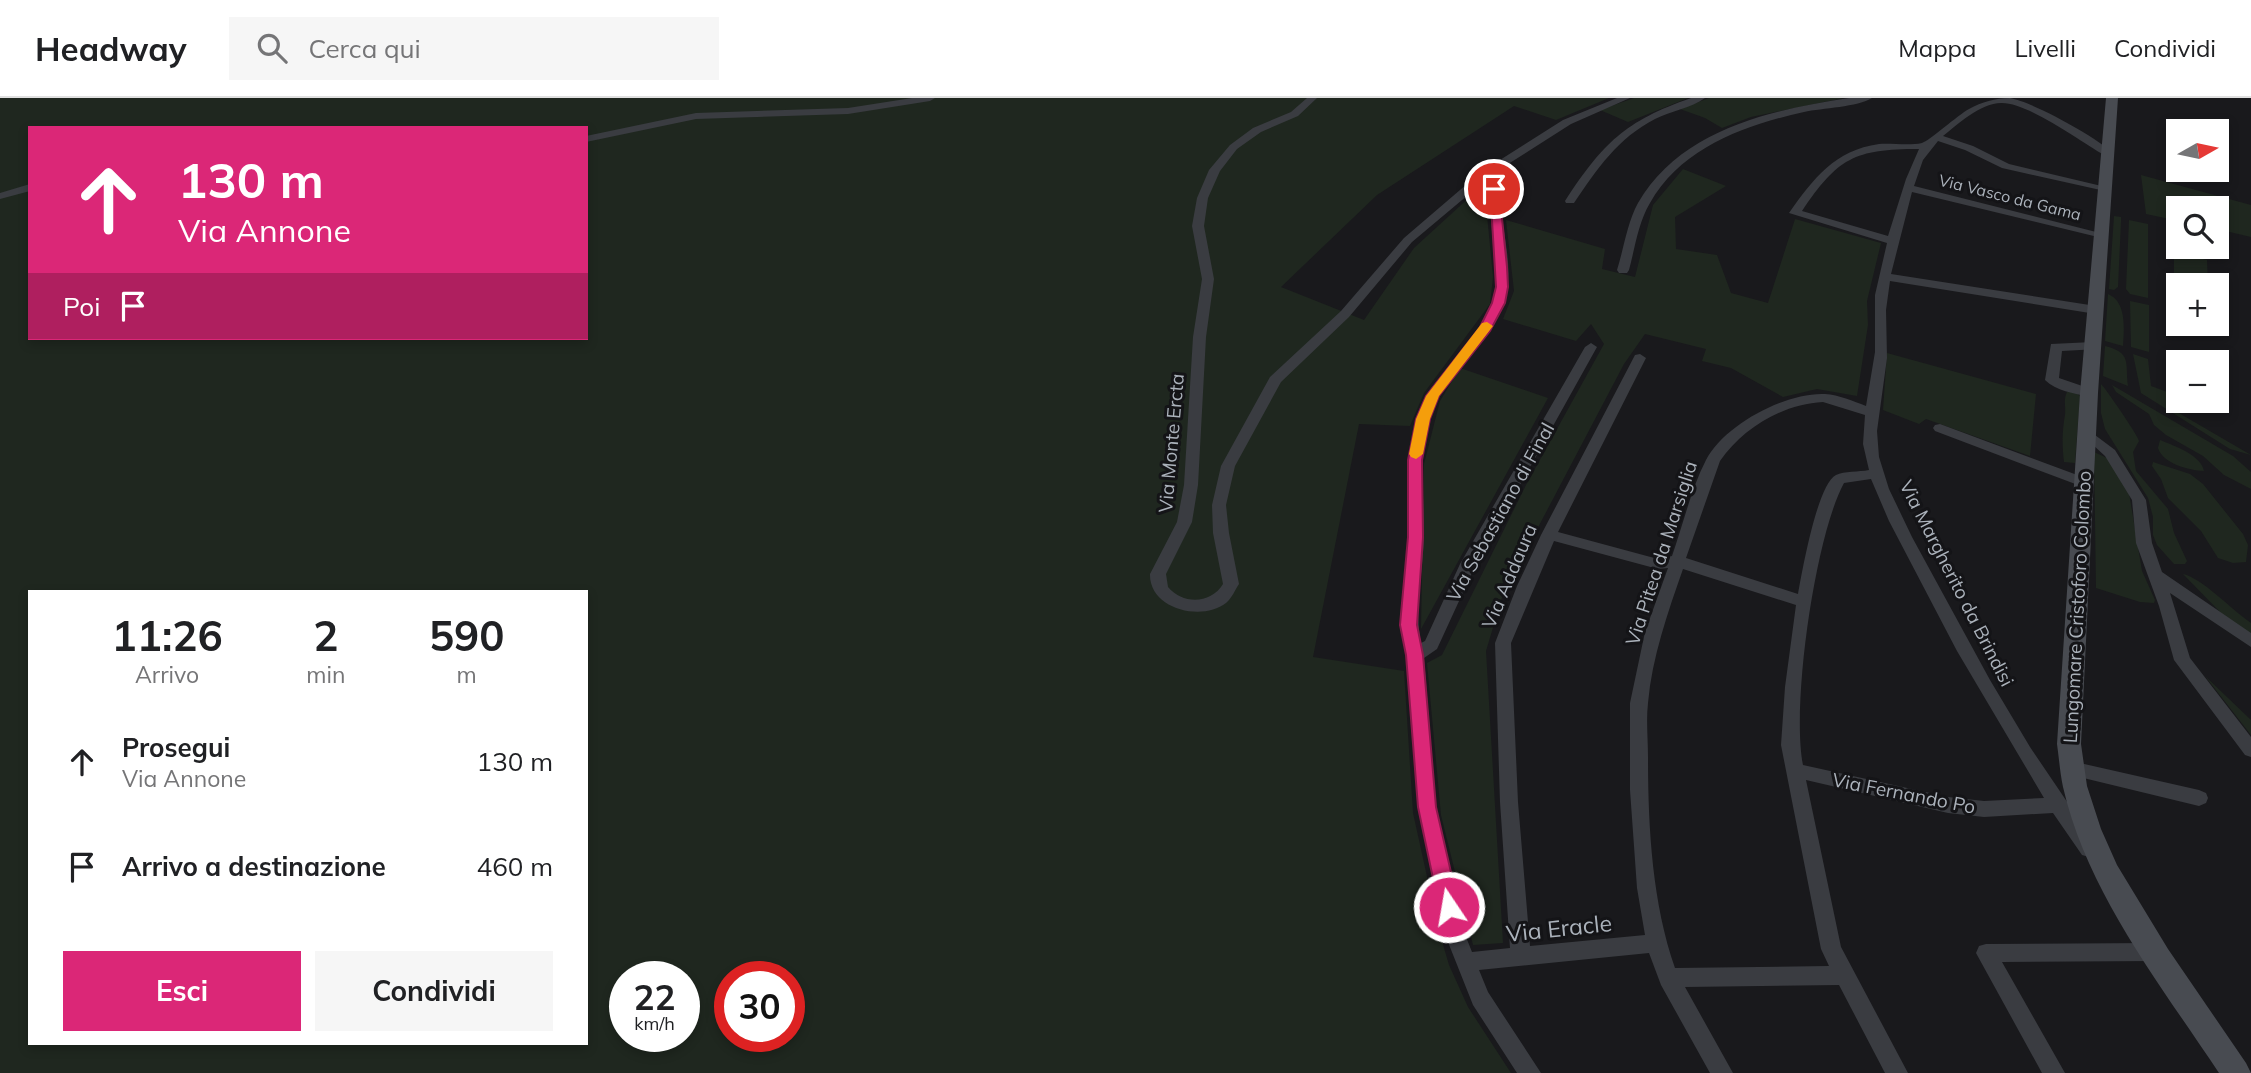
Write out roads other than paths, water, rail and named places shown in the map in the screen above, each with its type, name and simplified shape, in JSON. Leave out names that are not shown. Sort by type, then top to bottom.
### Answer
[{"type":"main road","name":"Lungomare Cristoforo Colombo","points":[[2112,98],[2083,482],[2070,768],[2088,830],[2110,878],[2236,1073]]},
{"type":"street","points":[[588,139],[696,117],[848,111],[930,98]]},
{"type":"street","name":"Via Monte Ercta","points":[[1312,98],[1298,113],[1237,143],[1205,190],[1200,204],[1198,227],[1208,267],[1208,279],[1197,351],[1195,423],[1186,515],[1181,531],[1161,565],[1158,581],[1164,594],[1173,601],[1206,604],[1218,600],[1231,584],[1221,533],[1219,505],[1228,466],[1275,380],[1345,314],[1408,240],[1501,162],[1567,121],[1625,98]]},
{"type":"street","points":[[1570,201],[1597,159],[1622,133],[1660,113],[1699,98]]},
{"type":"street","points":[[1623,270],[1644,202],[1669,172],[1685,158],[1733,130],[1757,121],[1867,98]]},
{"type":"street","points":[[1894,241],[1795,213],[1823,173],[1851,153],[1874,146],[1926,146],[1989,102],[2020,101],[2108,153]]},
{"type":"street","points":[[1937,137],[1969,148],[2006,166],[2105,188]]},
{"type":"street","name":"Via Margherito da Brindisi","points":[[1926,146],[1894,241],[1880,310],[1882,353],[1869,435],[1877,474],[1906,539],[1947,618],[2057,805],[2110,878]]},
{"type":"street","points":[[1501,162],[1494,189],[1502,287],[1498,303],[1486,328],[1433,396],[1423,419],[1415,460],[1416,537],[1409,625],[1415,655],[1427,807],[1454,932],[1480,998],[1531,1073]]},
{"type":"street","points":[[0,196],[28,188]]},
{"type":"street","name":"Via Vasco da Gama","points":[[1910,188],[2102,235]]},
{"type":"street","points":[[1886,277],[2096,310]]},
{"type":"street","points":[[2089,394],[2057,384],[2052,380],[2051,373],[2056,347],[2093,346]]},
{"type":"street","name":"Via Sebastiano di Final","points":[[1415,655],[1431,645],[1468,564],[1591,347]]},
{"type":"street","name":"Via Addaura","points":[[1521,957],[1509,802],[1503,643],[1549,535],[1640,358]]},
{"type":"street","name":"Via Pitea da Marsiglia","points":[[1722,1073],[1668,978],[1656,943],[1647,888],[1639,790],[1639,703],[1653,632],[1713,460],[1722,445],[1734,434],[1768,414],[1813,398],[1837,401],[1871,412]]},
{"type":"street","points":[[1940,428],[2083,482]]},
{"type":"street","points":[[2087,433],[2110,453],[2135,491],[2141,510],[2144,543],[2182,660],[2251,751]]},
{"type":"street","points":[[1877,474],[1846,477],[1835,483],[1822,518],[1804,602],[1790,712],[1794,769],[1831,949],[1897,1073]]},
{"type":"street","points":[[1549,535],[1658,564],[1677,561],[1804,602]]},
{"type":"street","points":[[2155,575],[2200,619]]},
{"type":"street","points":[[2155,575],[2251,641]]},
{"type":"street","points":[[2070,768],[2199,797]]},
{"type":"street","name":"Via Fernando Po","points":[[1794,769],[1948,805],[1984,809],[2057,805]]},
{"type":"street","name":"Via Eracle","points":[[1466,962],[1656,943]]},
{"type":"street","points":[[2054,1073],[1986,953],[2156,952]]},
{"type":"street","points":[[1668,978],[1845,975]]}]
